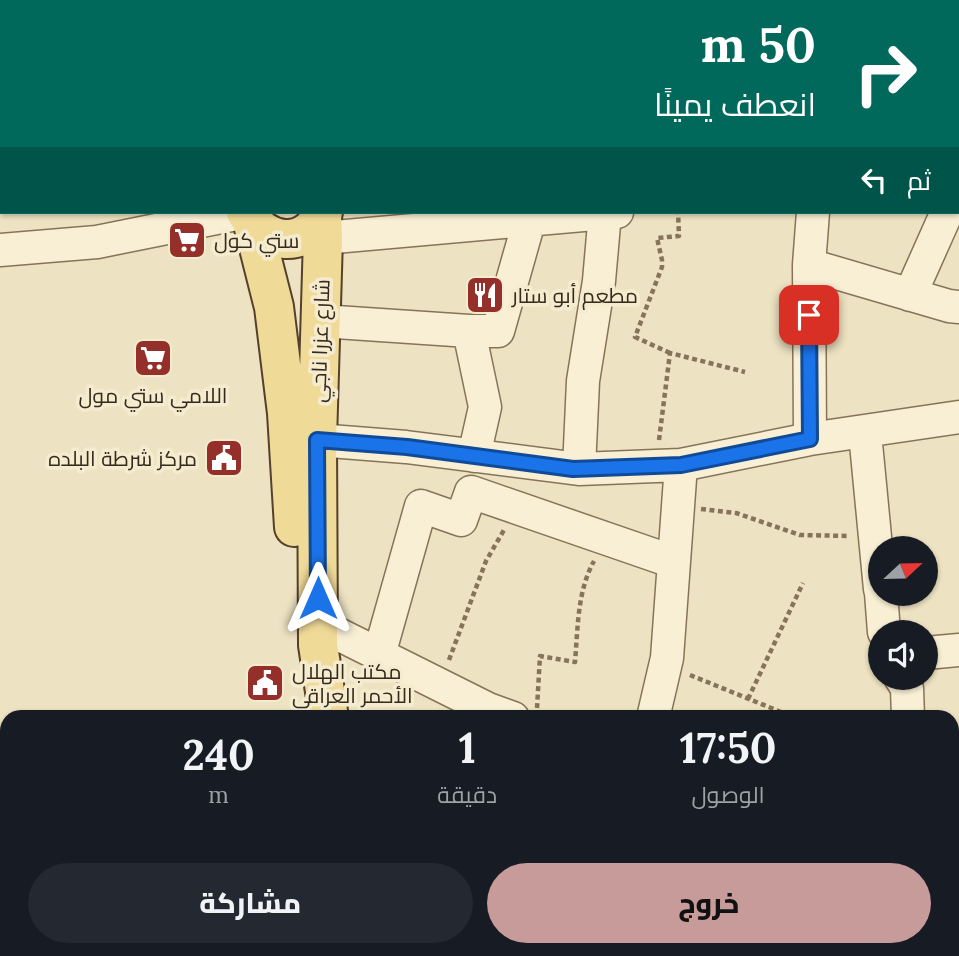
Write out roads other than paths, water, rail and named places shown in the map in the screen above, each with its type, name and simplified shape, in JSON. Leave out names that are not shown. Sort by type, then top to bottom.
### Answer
[{"type":"main road","points":[[248,216],[263,233],[276,238],[290,239],[303,235],[323,222]]},
{"type":"main road","name":"شارع عزرا ناجي","points":[[248,216],[274,307],[287,413],[305,710]]},
{"type":"main road","name":"شارع عزرا ناجي","points":[[323,222],[317,440],[318,645],[328,710]]},
{"type":"street","points":[[323,222],[530,218],[576,214]]},
{"type":"street","points":[[579,469],[583,381],[599,281],[599,214]]},
{"type":"street","points":[[810,439],[809,265],[813,214]]},
{"type":"street","points":[[910,295],[946,214]]},
{"type":"street","points":[[0,250],[97,242],[203,217],[248,216]]},
{"type":"street","points":[[321,321],[498,331],[530,218]]},
{"type":"street","points":[[809,265],[959,307]]},
{"type":"street","points":[[469,331],[485,407],[474,456]]},
{"type":"street","points":[[317,440],[407,447],[579,469],[668,465],[810,439],[959,417]]},
{"type":"street","points":[[865,433],[875,536]]},
{"type":"street","points":[[655,710],[665,666],[678,506],[668,465]]},
{"type":"street","points":[[379,655],[421,506],[461,520],[471,492],[674,562]]},
{"type":"street","points":[[318,624],[491,710]]},
{"type":"street","points":[[938,652],[959,650]]},
{"type":"street","points":[[907,690],[908,710]]},
{"type":"place","name":"ستي كول","points":[[187,240]]},
{"type":"place","name":"مطعم أبو ستار","points":[[485,295]]},
{"type":"place","name":"اللامي ستي مول","points":[[153,358]]},
{"type":"place","name":"مركز شرطة البلده","points":[[224,458]]},
{"type":"place","name":"مكتب الهلال الأحمر العراقي","points":[[265,683]]}]
